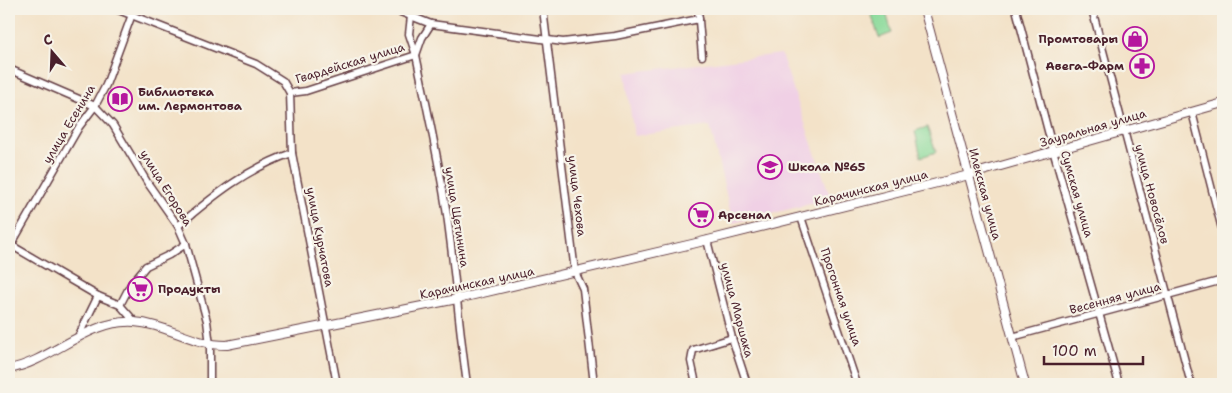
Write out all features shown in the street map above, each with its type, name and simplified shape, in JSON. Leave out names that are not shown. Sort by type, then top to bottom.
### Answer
[{"type":"street","points":[[116,9],[133,12],[256,64],[284,81],[290,93]]},
{"type":"street","points":[[393,9],[431,24],[563,42],[615,36],[699,18]]},
{"type":"street","name":"улица Чехова","points":[[543,9],[575,272],[583,289],[594,384]]},
{"type":"street","points":[[698,9],[702,56]]},
{"type":"street","name":"Илекская улица","points":[[924,9],[1025,384]]},
{"type":"street","name":"Сумская улица","points":[[1016,9],[1053,150],[1119,384]]},
{"type":"street","name":"улица Новосёлов","points":[[1092,9],[1191,384]]},
{"type":"street","name":"улица Есенина","points":[[10,245],[79,127],[95,106],[106,85],[133,12]]},
{"type":"street","name":"улица Щетинина","points":[[411,16],[409,34],[416,55],[447,214],[457,299],[457,317],[467,384]]},
{"type":"street","points":[[416,55],[422,38],[431,24]]},
{"type":"street","name":"Гвардейская улица","points":[[290,93],[306,91],[389,62],[416,55]]},
{"type":"street","name":"улица Егорова","points":[[9,70],[95,106],[114,125],[147,182],[178,226],[186,244],[206,321],[210,345],[210,384]]},
{"type":"street","name":"улица Курчатова","points":[[290,93],[292,153],[337,384]]},
{"type":"street","name":"Зауральная улица","points":[[969,175],[1223,103]]},
{"type":"street","points":[[1192,112],[1223,233]]},
{"type":"street","points":[[178,226],[234,181],[275,158],[292,153]]},
{"type":"street","name":"Карачинская улица","points":[[135,322],[157,327],[210,345],[236,344],[457,299],[575,272],[969,175]]},
{"type":"street","name":"Прогонная улица","points":[[801,217],[858,384]]},
{"type":"street","name":"улица Маршака","points":[[707,240],[732,338],[747,384]]},
{"type":"street","points":[[120,305],[131,284],[146,266],[169,256],[186,244]]},
{"type":"street","points":[[10,245],[98,296],[120,305],[135,322]]},
{"type":"street","name":"Весенняя улица","points":[[1012,338],[1223,280]]},
{"type":"street","points":[[78,337],[98,296]]},
{"type":"street","points":[[9,369],[38,360],[78,337],[104,327],[135,322]]},
{"type":"street","points":[[696,384],[691,361],[693,350],[732,338]]},
{"type":"shaded area","name":"Школа №65","points":[[781,54],[831,199],[733,223],[710,126],[634,136],[625,73]]},
{"type":"green space","points":[[885,9],[892,33],[879,38],[870,10]]},
{"type":"green space","points":[[927,127],[936,152],[921,157],[915,131]]},
{"type":"place","name":"Промтовары","points":[[1135,39]]},
{"type":"place","name":"Авега-Фарм","points":[[1142,66]]},
{"type":"place","name":"Библиотека им. Лермонтова","points":[[120,99]]},
{"type":"place","name":"Школа №65","points":[[770,167]]},
{"type":"place","name":"Арсенал","points":[[701,215]]},
{"type":"place","name":"Продукты","points":[[140,289]]}]
